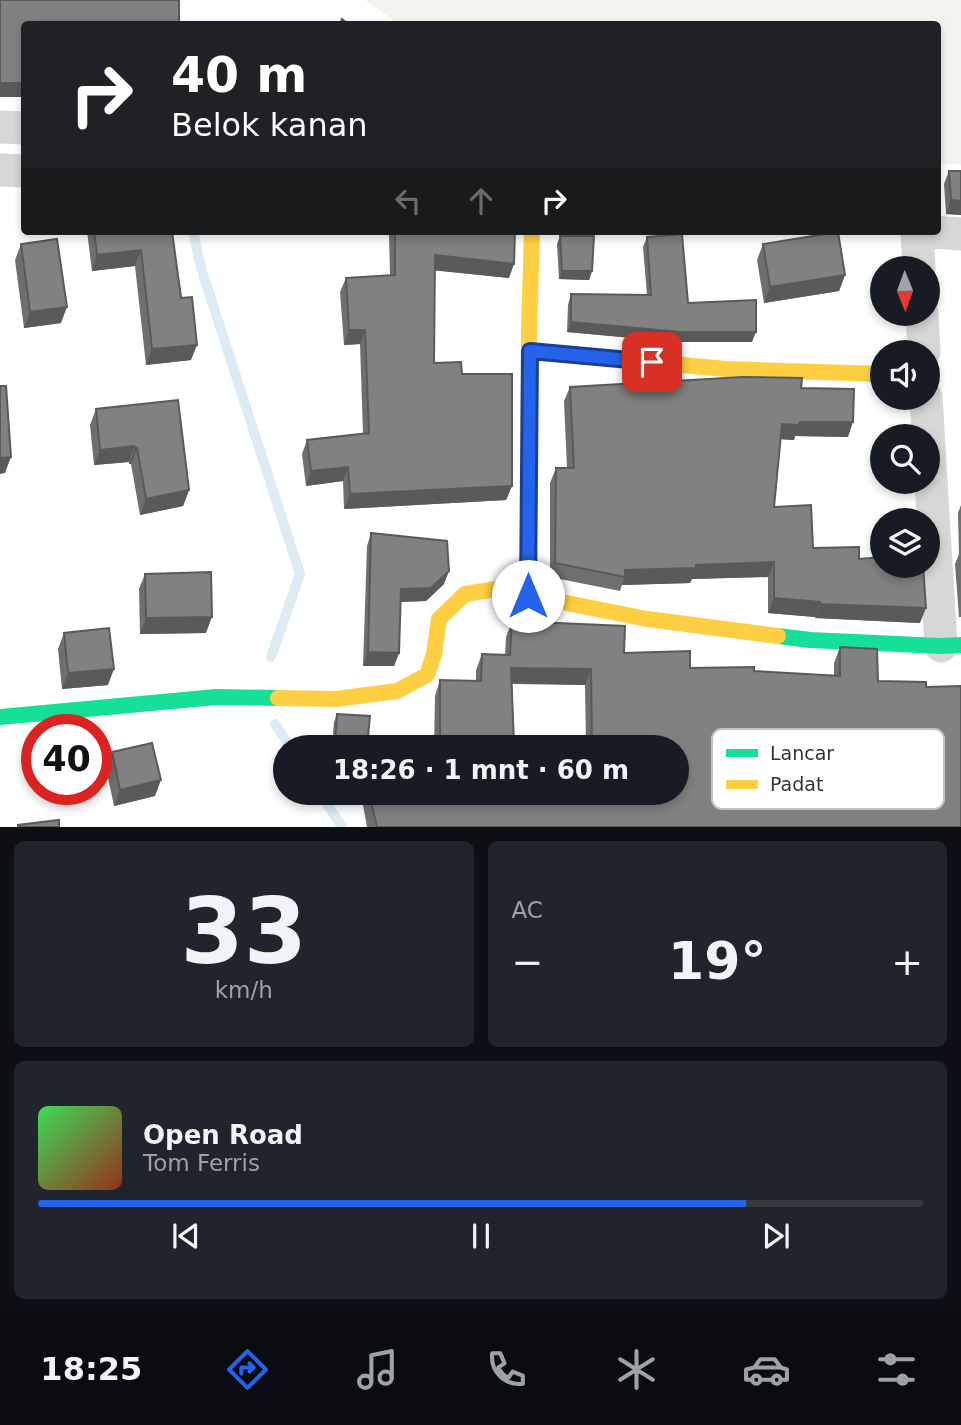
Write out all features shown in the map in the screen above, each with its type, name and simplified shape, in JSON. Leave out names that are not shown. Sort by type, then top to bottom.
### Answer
[{"type":"street","points":[[0,127],[21,128]]},
{"type":"street","points":[[0,170],[21,171]]},
{"type":"street","points":[[941,233],[961,234]]},
{"type":"street","points":[[528,596],[531,235]]},
{"type":"street","points":[[917,235],[918,256]]},
{"type":"street","points":[[530,351],[726,369],[870,373]]},
{"type":"street","points":[[0,717],[216,697],[337,699],[397,691],[427,676],[435,654],[439,619],[465,594],[496,589],[647,619],[797,638],[951,645],[927,410]]},
{"type":"shaded area","points":[[365,0],[961,0],[961,165],[941,163],[941,21],[395,21]]},
{"type":"building","points":[[0,0],[179,0],[179,21],[21,21],[21,83],[0,83]]},
{"type":"building","points":[[949,171],[961,171],[961,201],[951,200]]},
{"type":"building","points":[[94,235],[173,235],[181,298],[192,297],[197,345],[152,349],[141,250],[97,255]]},
{"type":"building","points":[[395,235],[515,235],[514,264],[435,255],[434,363],[461,362],[462,374],[512,374],[512,486],[350,494],[348,467],[311,471],[307,440],[369,433],[365,330],[349,330],[346,278],[395,275]]},
{"type":"building","points":[[682,235],[688,303],[756,300],[756,332],[680,332],[571,322],[571,294],[651,295],[647,237]]},
{"type":"building","points":[[819,235],[838,235],[845,275],[770,287],[763,244]]},
{"type":"building","points":[[560,236],[594,236],[592,271],[562,271]]},
{"type":"building","points":[[57,239],[67,307],[30,312],[21,244]]},
{"type":"building","points":[[743,377],[802,378],[801,388],[854,389],[853,422],[782,424],[774,507],[811,505],[813,548],[859,547],[859,559],[870,558],[870,578],[924,578],[926,608],[820,604],[774,598],[774,562],[625,570],[625,577],[555,563],[556,468],[574,468],[570,387]]},
{"type":"building","points":[[0,386],[6,386],[11,457],[0,458]]},
{"type":"building","points":[[178,400],[189,490],[146,499],[137,448],[134,446],[100,450],[96,409]]},
{"type":"building","points":[[371,533],[447,541],[449,571],[431,588],[401,589],[399,653],[368,652]]},
{"type":"building","points":[[211,572],[212,617],[146,618],[145,574]]},
{"type":"building","points":[[512,621],[625,626],[624,653],[690,651],[690,668],[754,667],[754,671],[840,676],[840,647],[877,649],[878,681],[926,682],[926,687],[961,686],[961,827],[377,827],[372,805],[689,805],[689,735],[592,735],[591,669],[511,668],[514,735],[440,735],[440,680],[481,681],[482,654],[510,655]]},
{"type":"building","points":[[109,628],[114,669],[68,673],[64,633]]},
{"type":"building","points":[[337,714],[370,716],[368,735],[336,735]]},
{"type":"building","points":[[152,743],[161,780],[120,790],[112,752]]},
{"type":"building","points":[[59,820],[59,827],[18,827],[18,825]]},
{"type":"waterway","points":[[194,235],[201,268],[300,574],[271,657]]},
{"type":"waterway","points":[[275,724],[282,735]]},
{"type":"waterway","points":[[328,805],[342,827]]},
{"type":"traffic: fast","points":[[778,636],[810,640],[961,645]]},
{"type":"traffic: fast","points":[[0,717],[216,697],[278,698]]},
{"type":"traffic: slow","points":[[528,596],[532,235]]},
{"type":"traffic: slow","points":[[530,351],[726,369],[870,374]]},
{"type":"traffic: slow","points":[[278,698],[336,699],[397,691],[427,675],[434,654],[439,619],[465,594],[496,589],[647,619],[778,636]]},
{"type":"route","points":[[528,596],[530,351],[652,362]]}]
